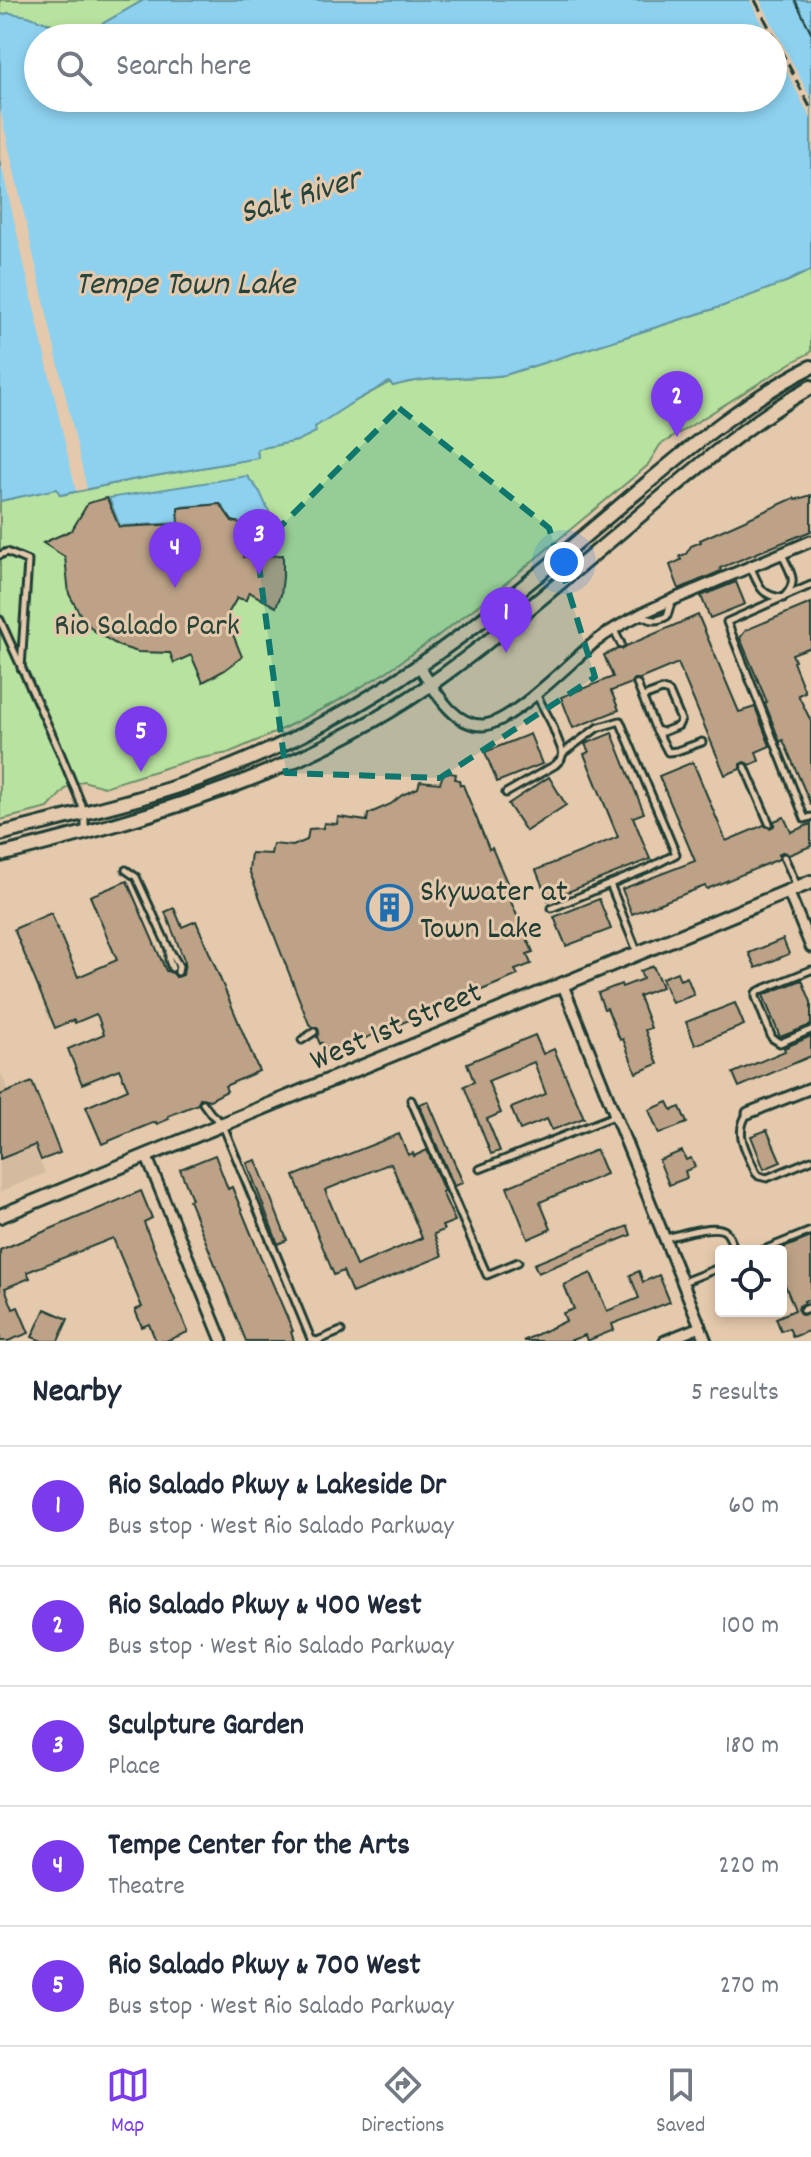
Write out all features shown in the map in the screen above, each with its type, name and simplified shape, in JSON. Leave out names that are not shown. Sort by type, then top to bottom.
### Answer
[{"type":"main road","points":[[0,834],[177,786],[289,741],[348,710],[419,666],[502,604],[712,431],[773,388],[811,367]]},
{"type":"main road","points":[[0,855],[133,821],[195,801],[272,770],[348,733],[432,683],[547,593],[733,437],[811,387]]},
{"type":"main road","name":"West 1st Street","points":[[0,1216],[811,882]]},
{"type":"street","points":[[419,666],[457,716],[468,722],[486,725],[506,716],[614,629],[672,600],[811,541]]},
{"type":"street","points":[[793,889],[811,947]]},
{"type":"street","points":[[562,983],[706,1341]]},
{"type":"street","points":[[748,1113],[811,1088]]},
{"type":"street","points":[[146,1155],[222,1341]]},
{"type":"street","points":[[665,1341],[700,1327]]},
{"type":"lane","points":[[0,555],[7,552],[28,561],[21,669]]},
{"type":"lane","points":[[751,567],[765,593],[783,598],[792,589],[793,581],[782,554]]},
{"type":"lane","points":[[811,585],[727,622],[805,819],[811,817]]},
{"type":"lane","points":[[0,620],[85,813],[85,833]]},
{"type":"lane","points":[[614,629],[621,644]]},
{"type":"lane","points":[[637,684],[668,752],[702,742]]},
{"type":"lane","points":[[643,697],[662,690],[669,692],[681,720],[678,726],[663,732],[656,730]]},
{"type":"lane","points":[[536,693],[563,753]]},
{"type":"lane","points":[[506,793],[555,765],[563,753],[597,728],[620,721],[676,854],[552,908]]},
{"type":"lane","points":[[745,767],[769,823]]},
{"type":"lane","points":[[784,857],[793,889]]},
{"type":"lane","points":[[126,870],[136,877],[179,966],[175,970]]},
{"type":"lane","points":[[610,884],[638,952]]},
{"type":"lane","points":[[811,970],[756,993],[772,1038],[776,1041],[780,1043],[811,1030]]},
{"type":"lane","points":[[302,1040],[314,1032]]},
{"type":"lane","points":[[411,1100],[487,1275],[518,1262]]},
{"type":"lane","points":[[203,1103],[222,1123],[311,1339],[317,1341],[341,1331]]},
{"type":"lane","points":[[748,1113],[741,1134],[759,1176],[767,1178],[811,1160]]},
{"type":"lane","points":[[480,1169],[615,1116]]},
{"type":"lane","points":[[665,1239],[689,1232],[720,1229],[726,1232],[732,1245]]},
{"type":"lane","points":[[776,1245],[811,1231]]},
{"type":"lane","points":[[682,1282],[715,1269]]},
{"type":"lane","points":[[803,1310],[811,1307]]},
{"type":"highlighted area","points":[[399,408],[549,528],[595,677],[440,778],[286,773],[257,550]]},
{"type":"shaded area","points":[[0,1071],[45,1173],[0,1192]]},
{"type":"green space","points":[[0,0],[144,0],[102,24],[52,24],[9,13],[0,15]]},
{"type":"green space","name":"Rio Salado Park","points":[[811,270],[811,352],[660,445],[647,466],[489,597],[386,672],[334,703],[228,753],[187,761],[104,787],[83,781],[66,788],[48,808],[0,820],[0,501],[58,488],[61,495],[258,458],[257,449],[297,441],[315,432],[314,427],[390,382],[393,386],[420,380],[505,375],[723,306]]},
{"type":"water","name":"Tempe Town Lake","points":[[144,0],[811,0],[811,270],[723,306],[505,375],[420,380],[393,386],[389,382],[315,427],[316,432],[297,441],[257,449],[258,458],[60,495],[57,489],[0,501],[0,15],[28,16],[49,24],[24,24],[24,112],[787,112],[787,24],[102,24]]},
{"type":"water","points":[[247,476],[260,492],[277,530],[247,532],[244,524],[232,521],[221,504],[178,507],[178,523],[120,526],[109,498]]},
{"type":"pier","points":[[750,0],[760,0],[772,24],[763,24]]},
{"type":"pier","points":[[787,52],[811,99],[811,119],[787,72]]},
{"type":"pier","points":[[0,109],[87,489],[76,491],[0,159]]},
{"type":"building","points":[[811,495],[811,531],[720,568],[721,571],[679,589],[670,565],[681,560],[680,556],[686,554],[691,546],[794,498]]},
{"type":"building","points":[[107,498],[119,527],[179,524],[178,508],[220,504],[232,521],[244,524],[246,540],[243,557],[283,555],[281,595],[276,607],[249,592],[246,600],[237,598],[226,617],[242,657],[225,670],[203,682],[191,655],[174,663],[170,653],[138,652],[119,646],[93,630],[81,616],[69,594],[65,557],[43,543],[72,530],[88,503]]},
{"type":"building","points":[[736,582],[745,604],[710,618],[701,596]]},
{"type":"building","points":[[811,603],[811,647],[792,654],[805,692],[798,695],[811,721],[811,805],[783,740],[780,742],[740,638],[746,630]]},
{"type":"building","points":[[698,615],[739,712],[755,707],[770,746],[756,752],[759,761],[750,765],[744,762],[740,764],[740,769],[725,775],[678,663],[611,691],[619,710],[573,728],[561,697],[613,677],[604,655]]},
{"type":"building","points":[[612,733],[644,813],[633,817],[650,859],[548,900],[536,870],[618,837],[584,754],[589,752],[585,744]]},
{"type":"building","points":[[530,734],[542,764],[497,782],[485,752]]},
{"type":"building","points":[[693,762],[726,841],[764,825],[770,828],[774,826],[774,821],[784,817],[791,832],[811,824],[811,846],[789,855],[782,852],[779,859],[707,889],[705,886],[632,914],[622,889],[695,861],[659,776]]},
{"type":"building","name":"Skywater at Town Lake","points":[[444,772],[456,774],[455,779],[463,785],[489,849],[492,848],[508,885],[504,886],[533,952],[527,954],[531,964],[515,970],[518,975],[332,1052],[320,1044],[318,1028],[309,1024],[249,870],[251,853],[271,854],[273,844],[293,846],[307,840],[309,829],[323,828],[324,823],[337,824],[338,817],[367,821],[368,814],[418,788],[420,781],[440,783]]},
{"type":"building","points":[[549,777],[566,805],[526,831],[508,804]]},
{"type":"building","points":[[127,881],[166,971],[176,977],[183,975],[185,962],[165,912],[174,908],[182,927],[196,921],[259,1071],[225,1086],[227,1091],[210,1100],[200,1098],[198,1104],[168,1116],[169,1119],[102,1144],[86,1107],[128,1089],[119,1069],[82,1084],[68,1049],[104,1034],[98,1017],[96,1014],[55,1028],[14,929],[51,913],[78,977],[117,960],[90,896]]},
{"type":"building","points":[[599,899],[611,929],[566,946],[554,917]]},
{"type":"building","points":[[783,939],[789,954],[756,968],[749,953]]},
{"type":"building","points":[[653,966],[662,987],[639,996],[651,1028],[645,1030],[658,1064],[636,1073],[623,1039],[620,1040],[598,993],[643,979],[640,971]]},
{"type":"building","points":[[677,972],[680,980],[687,977],[694,995],[672,1003],[662,978]]},
{"type":"building","points":[[802,980],[811,1002],[811,1025],[780,1037],[763,995]]},
{"type":"building","points":[[735,1003],[744,1025],[695,1045],[686,1022]]},
{"type":"building","points":[[535,1035],[543,1054],[554,1049],[584,1118],[552,1130],[547,1119],[520,1130],[511,1108],[546,1094],[534,1062],[488,1081],[501,1113],[487,1119],[500,1151],[491,1154],[464,1086],[474,1082],[467,1063]]},
{"type":"building","points":[[811,1036],[811,1056],[739,1087],[733,1073],[785,1051],[784,1048]]},
{"type":"building","points":[[32,1082],[60,1153],[41,1160],[35,1145],[0,1159],[0,1095]]},
{"type":"building","points":[[428,1101],[463,1183],[454,1186],[419,1104]]},
{"type":"building","points":[[668,1102],[672,1110],[680,1107],[687,1123],[659,1134],[649,1110]]},
{"type":"building","points":[[767,1130],[781,1162],[764,1169],[751,1136]]},
{"type":"building","points":[[399,1134],[408,1155],[413,1153],[414,1156],[427,1150],[455,1221],[442,1226],[444,1230],[434,1234],[442,1256],[352,1293],[343,1271],[334,1275],[294,1176]],"holes":[[[391,1163],[422,1238],[356,1266],[325,1190]]]},
{"type":"building","points":[[596,1150],[606,1174],[540,1202],[551,1229],[528,1239],[507,1187]]},
{"type":"building","points":[[682,1151],[686,1160],[691,1158],[695,1167],[685,1171],[687,1178],[669,1185],[659,1160]]},
{"type":"building","points":[[215,1155],[228,1189],[232,1187],[293,1331],[294,1341],[246,1341],[189,1200],[192,1199],[180,1169]]},
{"type":"building","points":[[256,1160],[287,1240],[278,1244],[247,1163]]},
{"type":"building","points":[[141,1191],[152,1218],[144,1222],[147,1231],[188,1332],[166,1341],[156,1341],[149,1324],[142,1327],[135,1310],[142,1307],[113,1238],[27,1272],[30,1278],[5,1288],[13,1309],[18,1307],[29,1333],[0,1341],[0,1250]]},
{"type":"building","points":[[628,1226],[631,1235],[538,1273],[534,1264]]},
{"type":"building","points":[[811,1237],[811,1299],[804,1301],[798,1310],[801,1315],[809,1314],[811,1330],[793,1337],[789,1328],[781,1331],[776,1318],[787,1317],[787,1313],[795,1310],[787,1290],[787,1247]]},
{"type":"building","points":[[639,1271],[643,1282],[659,1275],[670,1302],[612,1324],[614,1330],[587,1341],[585,1335],[569,1341],[523,1341],[566,1321],[563,1313],[574,1309],[564,1285],[591,1273],[607,1311],[639,1298],[630,1275]]},
{"type":"building","points":[[45,1309],[68,1319],[58,1341],[42,1341],[32,1337]]},
{"type":"tram line","points":[[795,0],[811,32]]},
{"type":"railway","points":[[755,0],[767,24]]},
{"type":"railway","points":[[787,62],[811,109]]},
{"type":"place","name":"Rio Salado Pkwy & 400 West","points":[[677,437]]},
{"type":"place","name":"Sculpture Garden","points":[[259,575]]},
{"type":"place","name":"Tempe Center for the Arts","points":[[175,588]]},
{"type":"place","name":"Rio Salado Pkwy & Lakeside Dr","points":[[506,653]]},
{"type":"place","name":"Rio Salado Pkwy & 700 West","points":[[141,772]]},
{"type":"place","name":"Skywater at Town Lake","points":[[389,907]]},
{"type":"water label","name":"Salt River","points":[[299,193]]}]
